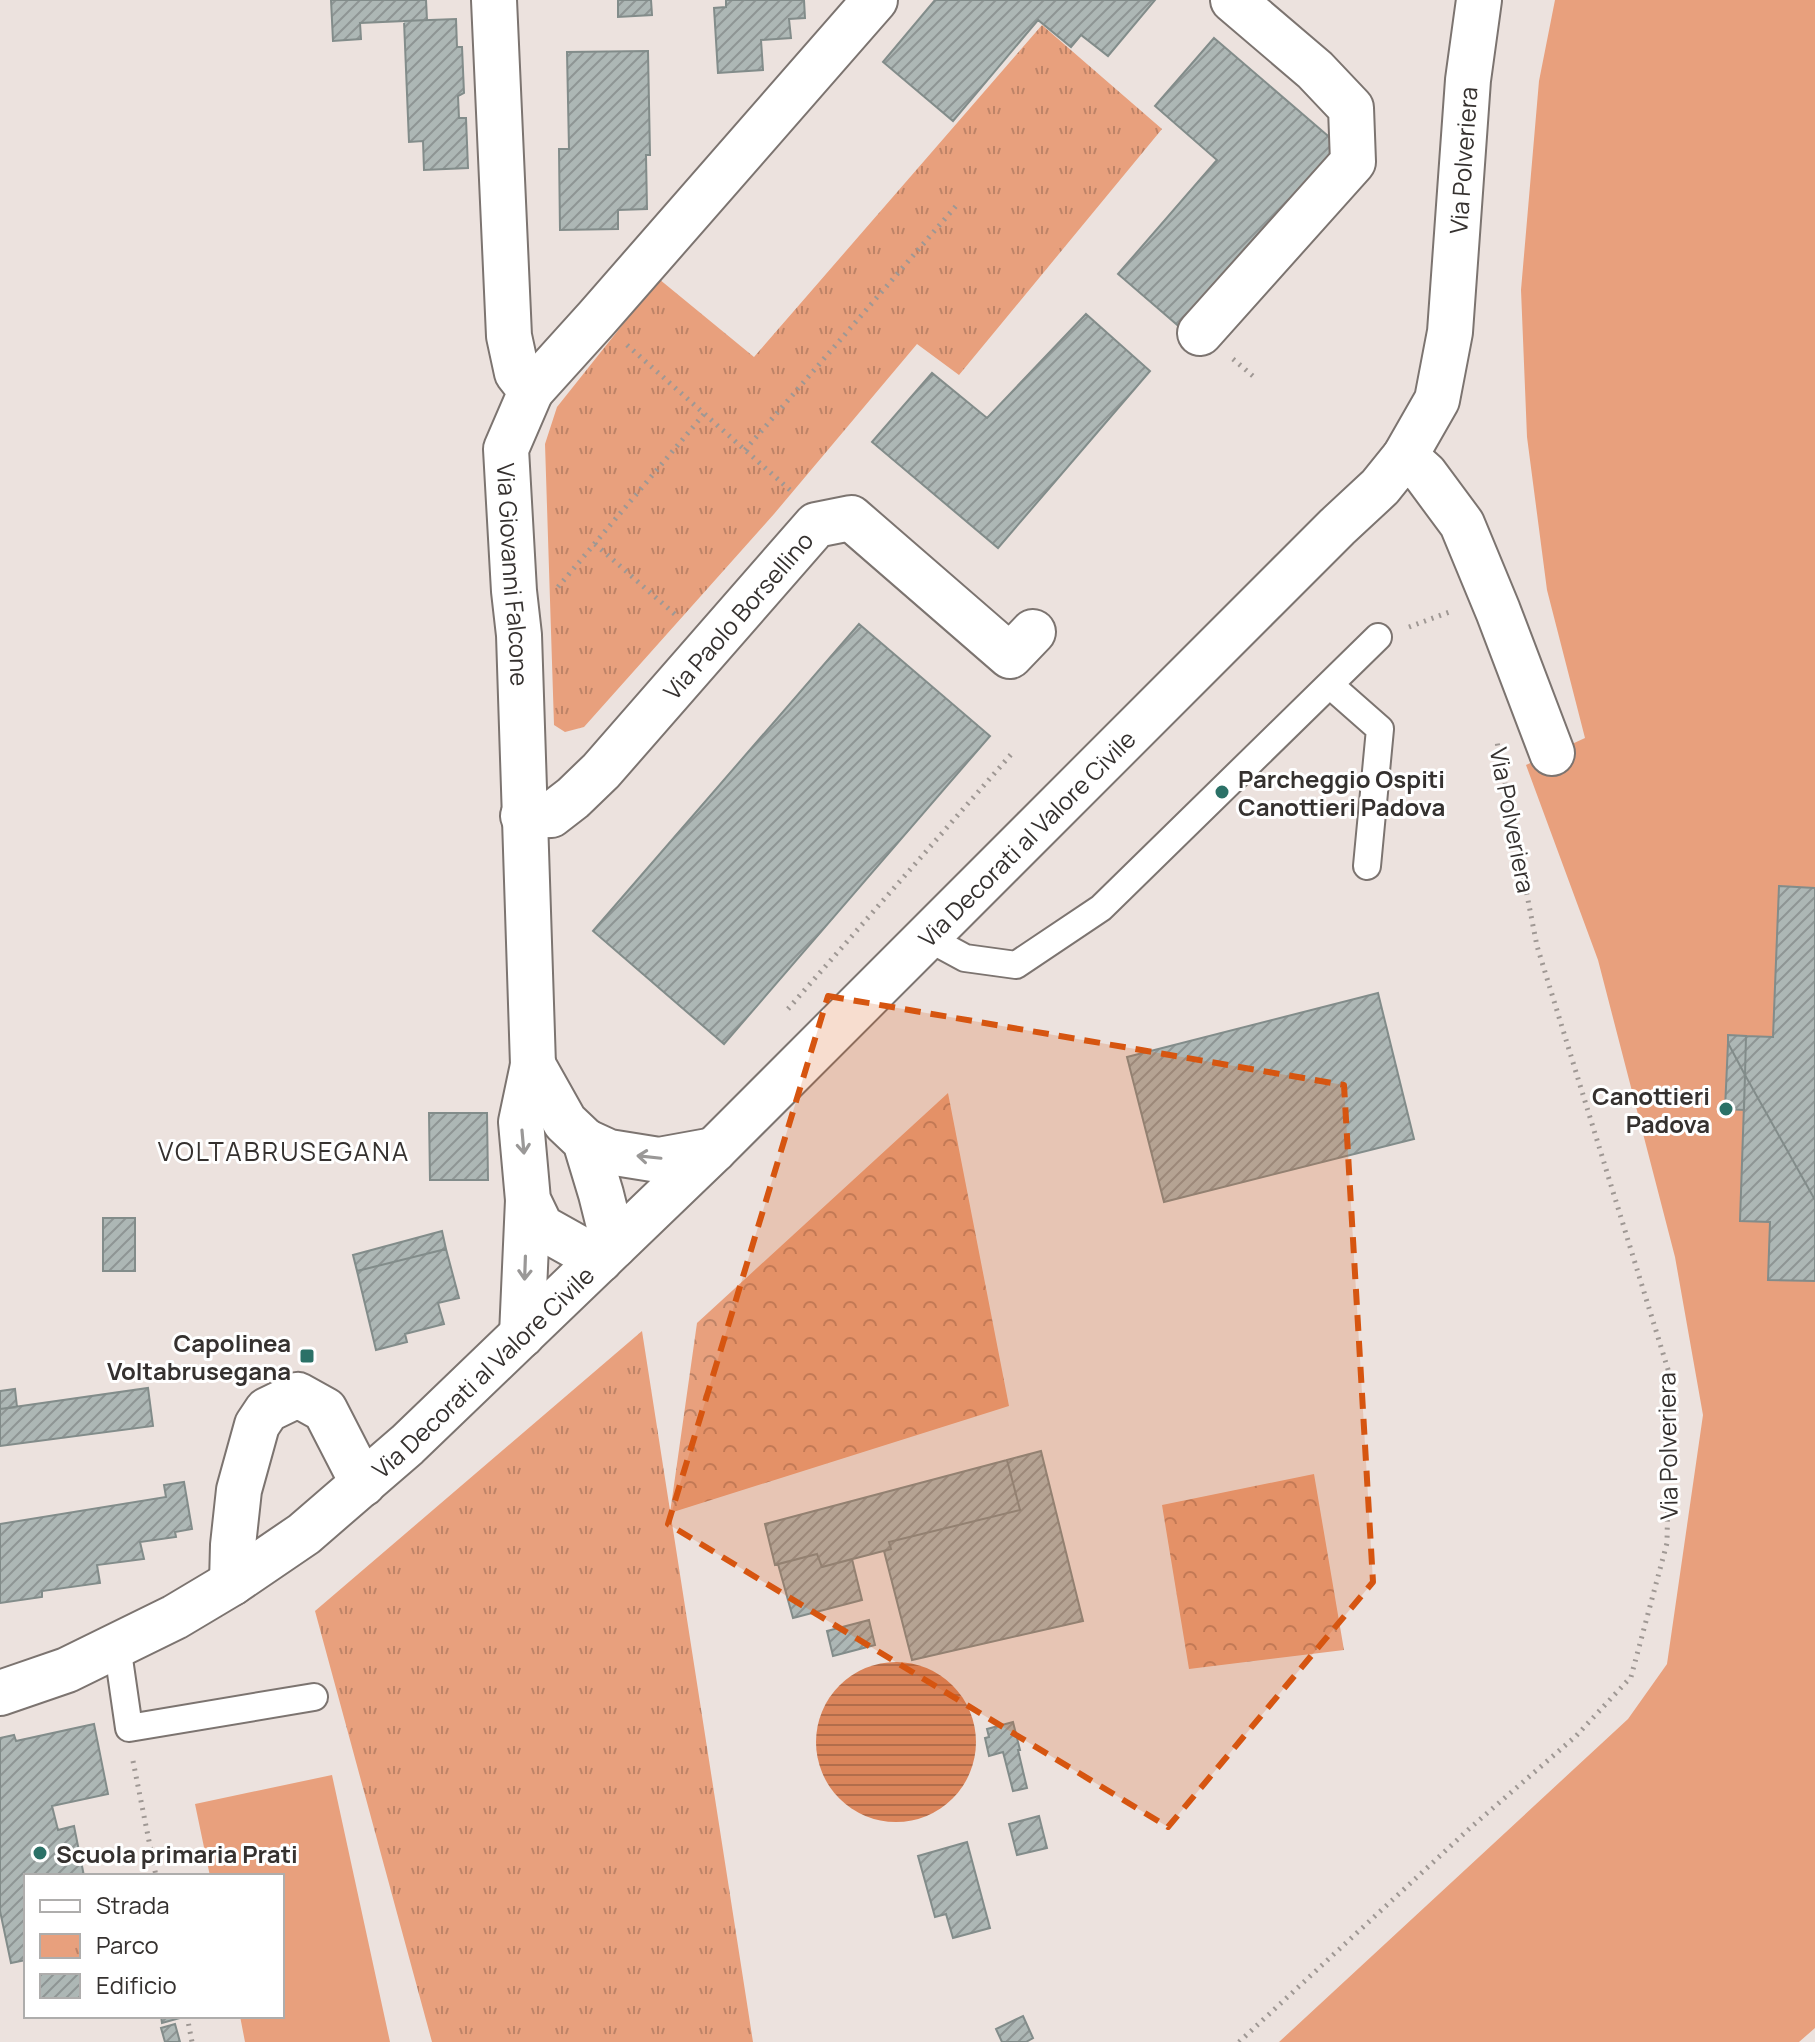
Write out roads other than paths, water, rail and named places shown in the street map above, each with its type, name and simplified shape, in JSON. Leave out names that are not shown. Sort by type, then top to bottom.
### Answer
[{"type":"street","points":[[494,0],[509,336],[517,373],[531,391],[875,0]]},
{"type":"street","points":[[1200,333],[1353,162],[1351,108],[1315,70],[1233,0]]},
{"type":"street","name":"Via Polveriera","points":[[1337,527],[1380,487],[1405,456],[1437,400],[1450,332],[1468,80],[1479,0]]},
{"type":"street","name":"Via Giovanni Falcone","points":[[531,391],[506,449],[519,635],[533,1065]]},
{"type":"street","name":"Via Polveriera","points":[[1405,456],[1425,474],[1462,524],[1552,753]]},
{"type":"street","name":"Via Paolo Borsellino","points":[[523,816],[551,815],[601,771],[816,525],[851,518],[1010,656],[1033,632]]},
{"type":"street","name":"Via Decorati al Valore Civile","points":[[0,1693],[67,1670],[175,1617],[304,1534],[363,1484],[714,1150],[1337,527]]},
{"type":"street","name":"Via Decorati al Valore Civile","points":[[533,1065],[565,1122],[585,1141],[609,1152],[659,1160],[714,1150]]},
{"type":"street","name":"Via Decorati al Valore Civile","points":[[533,1065],[521,1122],[528,1200],[541,1227],[607,1253]]},
{"type":"street","name":"Via Decorati al Valore Civile","points":[[585,1141],[601,1194],[607,1253]]},
{"type":"street","points":[[522,1335],[528,1200]]},
{"type":"street","name":"Via Decorati al Valore Civile","points":[[232,1583],[239,1490],[257,1425],[267,1410],[298,1395],[325,1410],[363,1484]]},
{"type":"lane","points":[[928,938],[965,958],[1016,965],[1101,908],[1378,637]]},
{"type":"lane","points":[[1330,685],[1380,729],[1367,866]]},
{"type":"lane","points":[[117,1645],[129,1728],[314,1697]]},
{"type":"place","name":"Parcheggio Ospiti Canottieri Padova","points":[[1222,792]]},
{"type":"place","name":"Canottieri Padova","points":[[1726,1109]]},
{"type":"place","name":"Capolinea Voltabrusegana","points":[[307,1356]]},
{"type":"place","name":"Scuola primaria Prati","points":[[40,1853]]},
{"type":"district","name":"VOLTABRUSEGANA","points":[[284,1151]]}]
